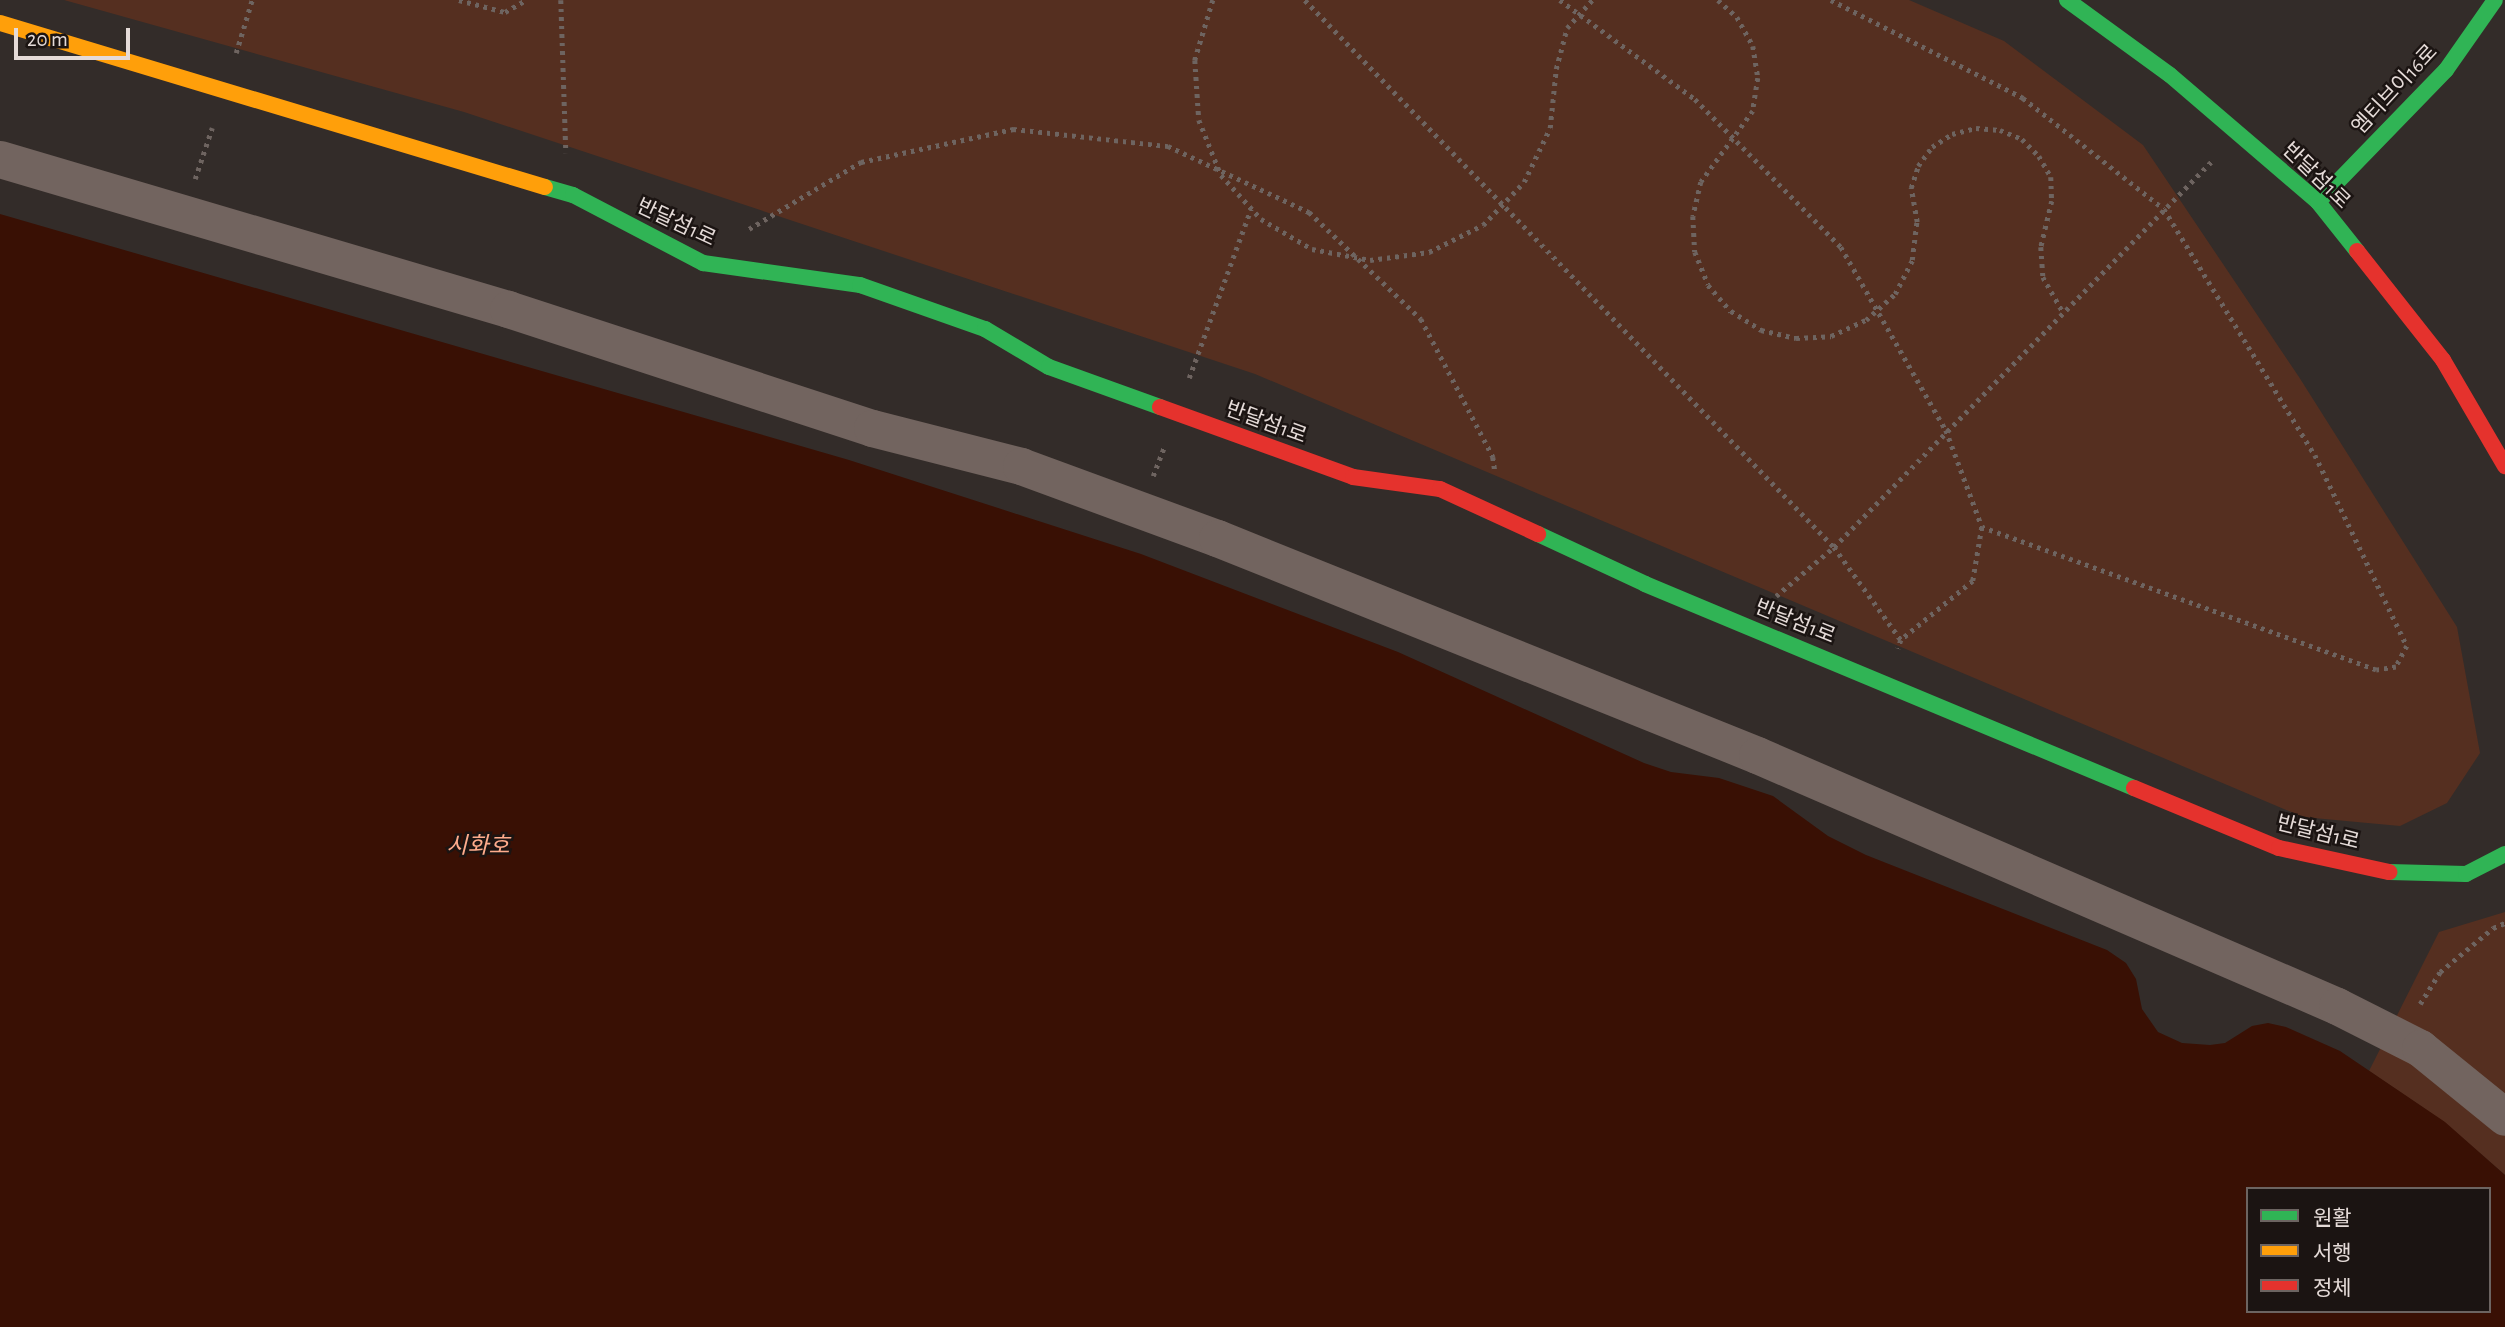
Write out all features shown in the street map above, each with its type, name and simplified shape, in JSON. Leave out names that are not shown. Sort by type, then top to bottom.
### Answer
[{"type":"street","name":"반달섬1로","points":[[2067,0],[2170,75],[2318,202],[2444,360],[2505,466]]},
{"type":"street","name":"엠티브이16로","points":[[2318,202],[2446,70],[2495,0]]},
{"type":"street","name":"반달섬1로","points":[[0,23],[567,193],[709,263],[860,285],[985,330],[1049,367],[1353,477],[1440,489],[1744,624],[1886,681],[2279,848],[2403,875],[2466,874],[2505,854]]},
{"type":"street","points":[[0,159],[508,309],[872,428],[1021,466],[1141,510],[1757,755],[2337,1006],[2420,1048],[2505,1117]]},
{"type":"path","points":[[185,213],[252,0]]},
{"type":"path","points":[[459,0],[505,12],[526,0]]},
{"type":"path","points":[[561,0],[567,193]]},
{"type":"path","points":[[1213,0],[1195,60],[1199,120],[1220,170],[1261,219],[1312,248],[1370,260],[1429,252],[1483,225],[1524,182],[1550,128],[1556,69],[1567,28],[1592,0]]},
{"type":"path","points":[[1305,0],[1834,547],[1901,640]]},
{"type":"path","points":[[1560,0],[1695,99],[1841,247],[1946,430],[1982,527],[1973,581],[1901,640],[1886,681]]},
{"type":"path","points":[[1718,0],[1737,17],[1753,46],[1758,78],[1753,111],[1701,183],[1693,216],[1695,252],[1709,285],[1731,312],[1761,330],[1796,338],[1830,336],[1866,320],[1895,294],[1912,260],[1917,222],[1911,188],[1918,166],[1932,147],[1952,134],[1976,128],[2000,130],[2022,139],[2039,156],[2051,177],[2052,201],[2041,247],[2043,277],[2063,312]]},
{"type":"path","points":[[1831,0],[2023,98],[2164,209],[2315,455],[2407,646],[2396,667],[2376,670],[1982,527]]},
{"type":"path","points":[[709,263],[728,242],[861,162],[1013,129],[1168,146],[1309,212],[1421,319],[1493,457],[1503,518]]},
{"type":"path","points":[[1744,624],[1834,547],[2239,133]]},
{"type":"path","points":[[1141,510],[1251,209]]},
{"type":"path","points":[[2401,1039],[2440,972],[2493,928],[2505,923]]},
{"type":"shaded area","points":[[64,0],[1909,0],[2004,41],[2143,145],[2299,377],[2457,627],[2480,753],[2447,803],[2400,826],[2303,817],[1255,374],[464,112]]},
{"type":"shaded area","points":[[2505,912],[2505,1175],[2444,1122],[2369,1071],[2439,932]]},
{"type":"water","name":"시화호","points":[[0,214],[849,460],[1141,554],[1398,652],[1644,763],[1671,772],[1719,778],[1773,796],[1828,836],[1866,855],[2107,950],[2126,963],[2136,979],[2142,1009],[2158,1032],[2182,1043],[2210,1045],[2225,1043],[2252,1026],[2268,1023],[2286,1027],[2340,1051],[2445,1122],[2505,1175],[2505,1327],[0,1327]]},
{"type":"traffic: fast","points":[[2067,0],[2170,75],[2318,202],[2357,251]]},
{"type":"traffic: fast","points":[[2318,202],[2446,70],[2495,0]]},
{"type":"traffic: fast","points":[[545,187],[573,195],[703,263],[860,285],[985,329],[1049,367],[1160,407]]},
{"type":"traffic: fast","points":[[1538,534],[1645,584],[2134,788]]},
{"type":"traffic: fast","points":[[2389,872],[2466,874],[2505,854]]},
{"type":"traffic: slow","points":[[0,23],[545,187]]},
{"type":"traffic: jam","points":[[2357,251],[2443,360],[2505,466]]},
{"type":"traffic: jam","points":[[1160,407],[1353,477],[1440,489],[1538,534]]},
{"type":"traffic: jam","points":[[2134,788],[2279,848],[2389,872]]}]
